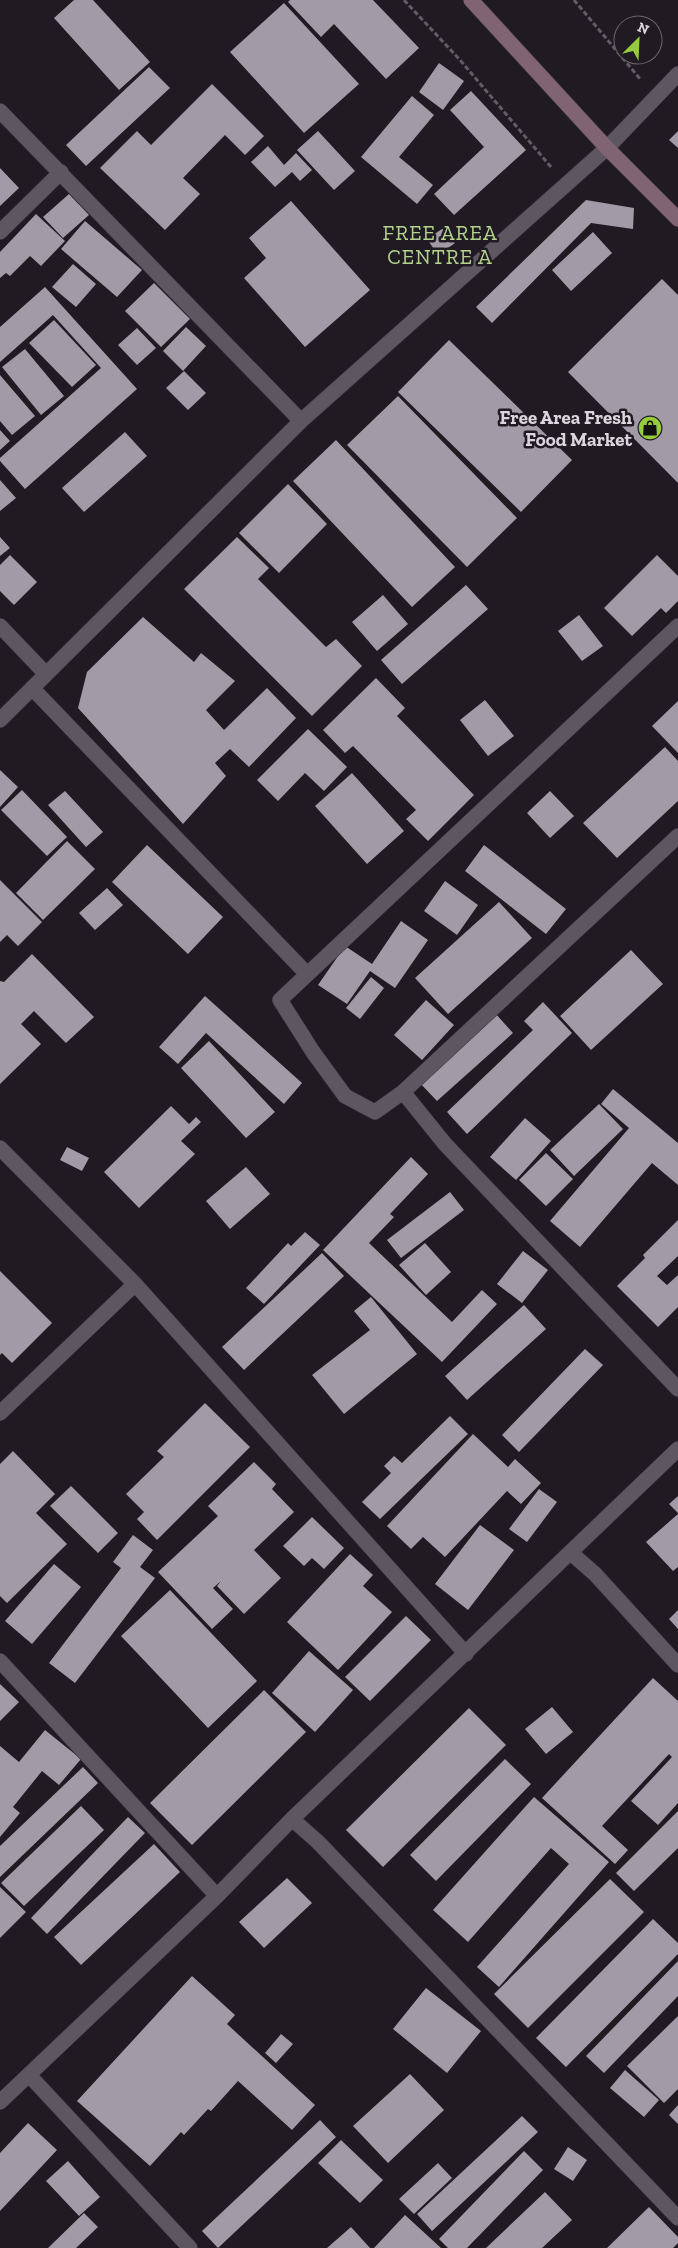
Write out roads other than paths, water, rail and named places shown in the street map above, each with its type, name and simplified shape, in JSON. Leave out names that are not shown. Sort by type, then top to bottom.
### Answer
[{"type":"street","points":[[471,0],[607,148],[678,218]]},
{"type":"street","points":[[0,720],[301,421],[607,148],[678,74]]},
{"type":"street","points":[[0,111],[301,421]]},
{"type":"street","points":[[0,232],[60,172]]},
{"type":"street","points":[[0,626],[46,674]]},
{"type":"street","points":[[678,626],[280,1000],[313,1052],[345,1096],[375,1112],[403,1092],[678,836]]},
{"type":"street","points":[[32,688],[307,974]]},
{"type":"street","points":[[403,1092],[445,1144],[678,1389]]},
{"type":"street","points":[[0,1148],[135,1284],[466,1654]]},
{"type":"street","points":[[0,1413],[135,1284]]},
{"type":"street","points":[[0,2102],[217,1896],[292,1819],[678,1449]]},
{"type":"street","points":[[571,1553],[595,1574],[678,1665]]},
{"type":"street","points":[[0,1660],[217,1896]]},
{"type":"street","points":[[292,1819],[318,1842],[678,2218]]},
{"type":"street","points":[[29,2075],[190,2248]]},
{"type":"place","name":"Free Area Fresh Food Market","points":[[650,428]]},
{"type":"district","name":"FREE AREA CENTRE A","points":[[440,245]]}]
